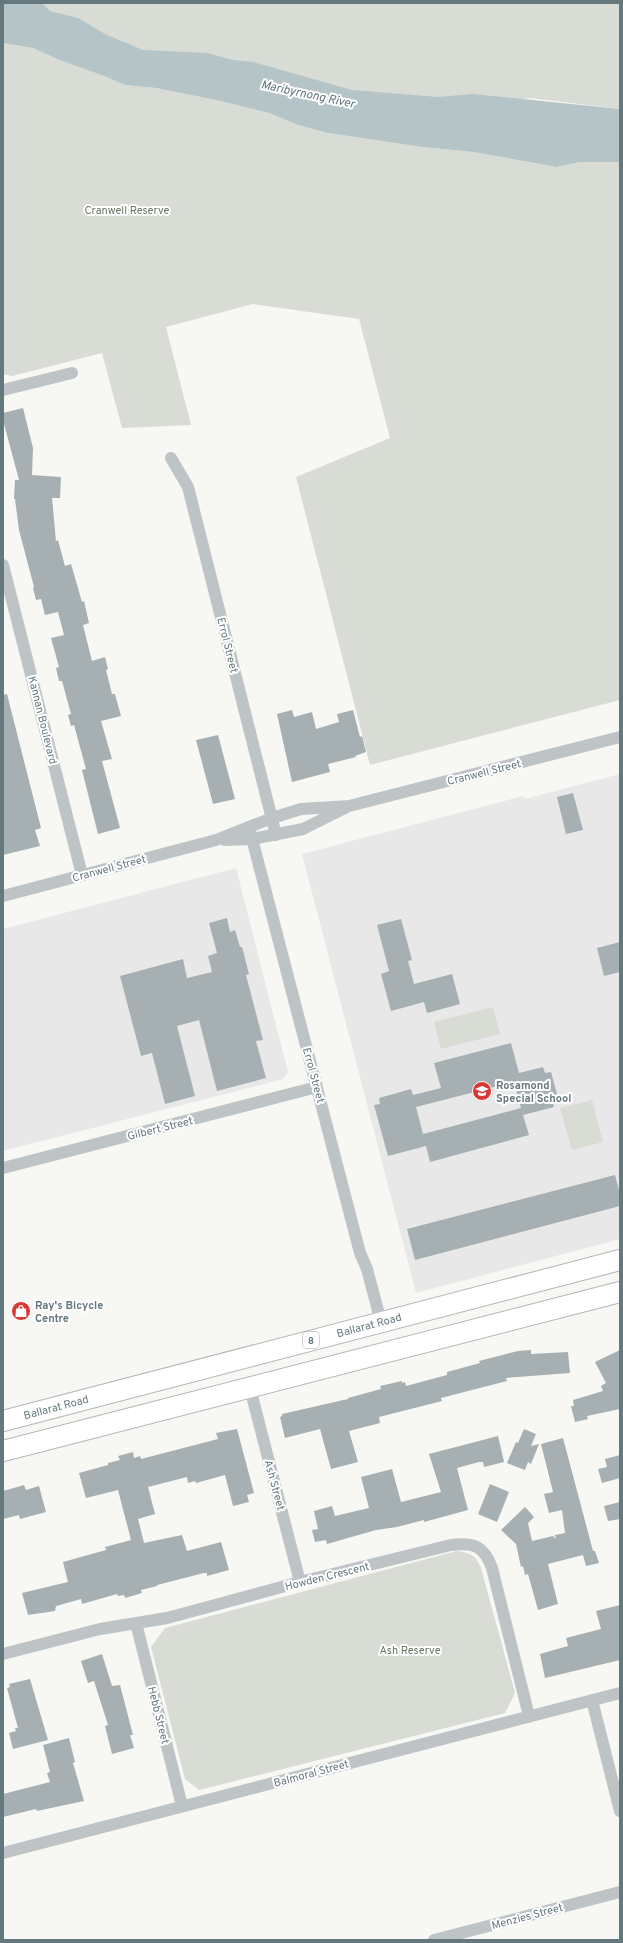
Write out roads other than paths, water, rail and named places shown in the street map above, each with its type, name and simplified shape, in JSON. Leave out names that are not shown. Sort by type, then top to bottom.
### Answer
[{"type":"highway","name":"Ballarat Road","points":[[3,1421],[620,1260]]},
{"type":"highway","points":[[3,1451],[620,1292]]},
{"type":"street","points":[[3,390],[72,373]]},
{"type":"street","name":"Errol Street","points":[[171,458],[188,487],[276,835]]},
{"type":"street","name":"Kannan Boulevard","points":[[3,565],[82,875]]},
{"type":"street","name":"Cranwell Street","points":[[250,833],[272,818],[301,809],[348,806],[620,737]]},
{"type":"street","name":"Cranwell Street","points":[[3,896],[216,840],[250,833],[276,835],[303,829],[348,806]]},
{"type":"street","name":"Errol Street","points":[[250,833],[360,1253],[367,1269],[381,1322]]},
{"type":"street","name":"Gilbert Street","points":[[3,1168],[317,1087]]},
{"type":"street","name":"Ash Street","points":[[250,1388],[300,1582]]},
{"type":"street","name":"Howden Crescent","points":[[3,1654],[100,1629],[167,1618],[300,1582],[451,1545],[470,1544],[484,1552],[492,1568],[529,1716]]},
{"type":"street","name":"Hebb Street","points":[[136,1623],[182,1806]]},
{"type":"street","name":"Balmoral Street","points":[[3,1853],[620,1693]]},
{"type":"street","points":[[592,1700],[620,1811]]},
{"type":"street","name":"Menzies Street","points":[[434,1940],[620,1892]]},
{"type":"water","name":"Maribyrnong River","points":[[3,3],[42,3],[50,11],[78,18],[105,34],[143,50],[207,53],[233,60],[253,62],[352,90],[438,97],[473,94],[620,109],[620,162],[580,162],[557,167],[473,152],[422,147],[328,133],[298,125],[269,113],[216,100],[156,88],[125,85],[57,59],[33,48],[3,43]]},
{"type":"place","name":"Rosamond Special School","points":[[482,1091]]},
{"type":"place","name":"Ray's Bicycle Centre","points":[[21,1311]]},
{"type":"park label","name":"Cranwell Reserve","points":[[127,210]]},
{"type":"park label","name":"Ash Reserve","points":[[410,1650]]}]
